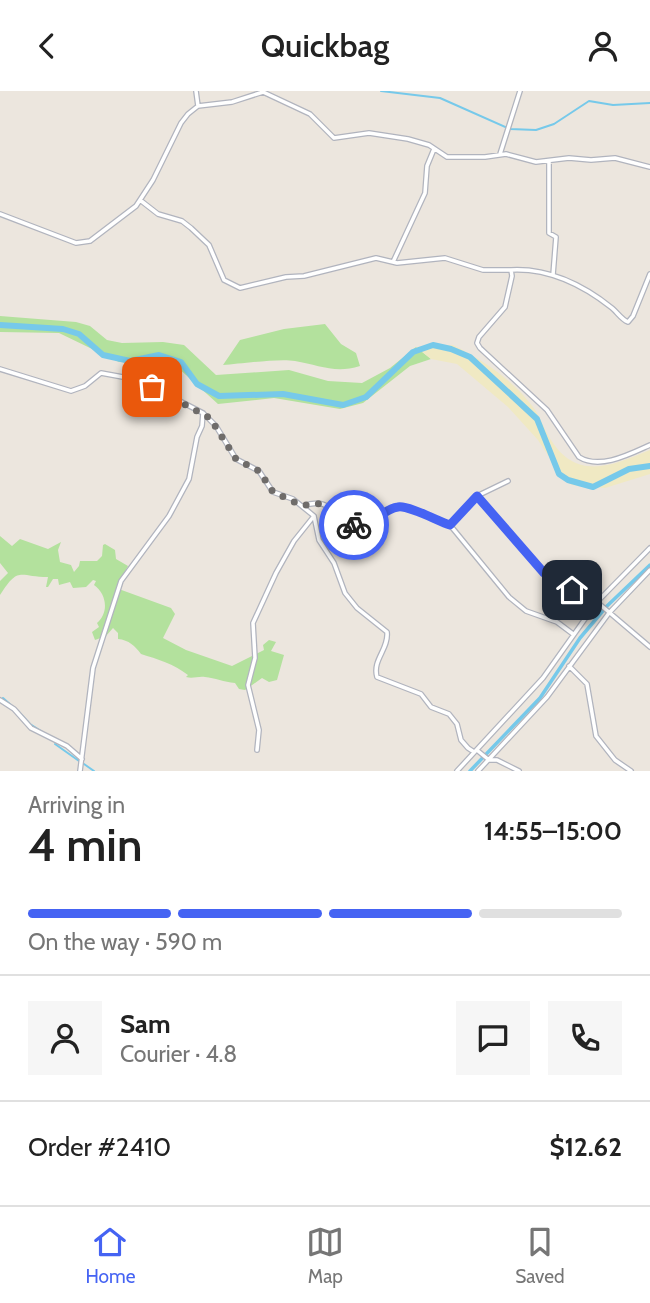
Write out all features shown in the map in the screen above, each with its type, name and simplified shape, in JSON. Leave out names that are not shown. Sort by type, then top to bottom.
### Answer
[{"type":"street","points":[[196,91],[198,106]]},
{"type":"street","points":[[500,154],[520,91]]},
{"type":"street","points":[[0,214],[50,235],[83,243],[112,226],[139,200],[153,180],[188,114],[198,106],[232,101],[263,92],[310,114],[334,138],[369,133],[408,139],[447,157],[485,157],[500,154],[531,161],[615,158],[650,167]]},
{"type":"street","points":[[393,262],[425,193],[427,166],[433,149]]},
{"type":"street","points":[[549,161],[547,222],[549,233],[556,237],[553,275]]},
{"type":"street","points":[[139,200],[159,214],[182,221],[191,228],[209,244],[224,280],[240,288],[376,258],[393,262],[444,258],[483,270],[529,269],[553,275],[580,287],[628,322],[650,274]]},
{"type":"street","points":[[511,269],[507,302],[479,337],[477,343],[480,348],[547,410],[579,457],[584,460],[613,459],[650,446]]},
{"type":"street","points":[[0,369],[71,391],[85,386],[101,373],[123,376],[139,380],[203,413],[216,426],[236,459],[259,471],[273,492],[303,506],[314,516],[319,540],[334,563],[345,593],[357,608],[387,632],[386,645],[377,661],[377,677],[421,694],[431,707],[449,714],[457,724],[461,740],[468,748],[489,760],[497,760],[519,771]]},
{"type":"street","points":[[80,771],[93,668],[121,581],[169,516],[188,479],[203,413]]},
{"type":"street","points":[[450,525],[477,496],[508,481]]},
{"type":"street","points":[[477,496],[544,573],[599,603],[650,647]]},
{"type":"street","points":[[303,506],[314,502],[324,504],[357,526],[366,525],[396,507],[405,506],[450,525],[517,604],[526,611],[557,622],[573,634]]},
{"type":"street","points":[[257,750],[259,730],[248,685],[255,658],[253,623],[294,541],[314,516]]},
{"type":"street","points":[[457,771],[543,678],[573,634],[650,548]]},
{"type":"street","points":[[478,771],[547,697],[607,612],[650,570]]},
{"type":"street","points":[[569,666],[587,684],[596,736],[615,760],[631,771]]},
{"type":"street","points":[[0,700],[14,709],[31,728],[66,746],[82,759]]},
{"type":"green space","points":[[0,316],[76,322],[90,326],[107,340],[122,343],[163,342],[184,345],[216,375],[289,370],[328,381],[362,383],[390,368],[416,347],[431,359],[410,366],[363,403],[340,409],[274,398],[218,404],[176,366],[119,362],[59,333],[0,332]]},
{"type":"green space","points":[[325,324],[341,344],[356,353],[360,366],[335,369],[288,360],[223,365],[240,340],[284,329]]},
{"type":"green space","points":[[0,536],[12,546],[20,539],[48,549],[61,542],[58,550],[60,562],[71,565],[74,572],[80,561],[97,561],[102,556],[105,544],[115,550],[116,559],[128,566],[116,588],[171,608],[175,614],[163,638],[186,650],[232,666],[264,650],[263,645],[269,640],[276,642],[271,651],[284,655],[277,680],[269,682],[262,678],[245,690],[239,689],[235,683],[205,677],[186,677],[188,675],[177,668],[141,654],[131,644],[118,639],[118,633],[113,628],[106,636],[95,640],[92,632],[99,627],[97,623],[101,619],[105,604],[102,593],[94,585],[96,581],[93,580],[86,587],[73,588],[70,582],[59,585],[58,579],[53,579],[46,587],[48,577],[20,575],[11,580],[0,595],[0,581],[8,573],[0,563]]},
{"type":"sand","points":[[453,345],[507,379],[536,411],[561,453],[572,461],[584,465],[609,465],[650,450],[650,474],[605,488],[572,485],[564,480],[538,440],[508,407],[457,364],[431,359],[416,347]]},
{"type":"waterway","points":[[381,91],[440,98],[510,129],[536,130],[554,124],[589,101],[613,105],[650,103]]},
{"type":"waterway","points":[[0,325],[63,329],[79,334],[103,355],[130,361],[159,355],[181,362],[197,384],[219,396],[283,394],[343,405],[366,397],[413,352],[433,345],[470,357],[537,419],[559,474],[568,480],[593,487],[629,469],[650,466]]},
{"type":"waterway","points":[[470,771],[540,698],[580,638],[607,606],[650,565]]},
{"type":"waterway","points":[[3,698],[12,706]]},
{"type":"waterway","points":[[17,710],[30,724],[44,733]]},
{"type":"waterway","points":[[55,744],[79,761]]},
{"type":"waterway","points":[[84,764],[94,771]]},
{"type":"way so far","points":[[152,387],[210,418],[229,451],[236,459],[259,471],[273,492],[293,499],[303,506],[314,502],[324,504],[354,525]]},
{"type":"route","points":[[354,525],[366,525],[387,511],[405,506],[450,525],[477,496],[544,573],[572,590]]}]
